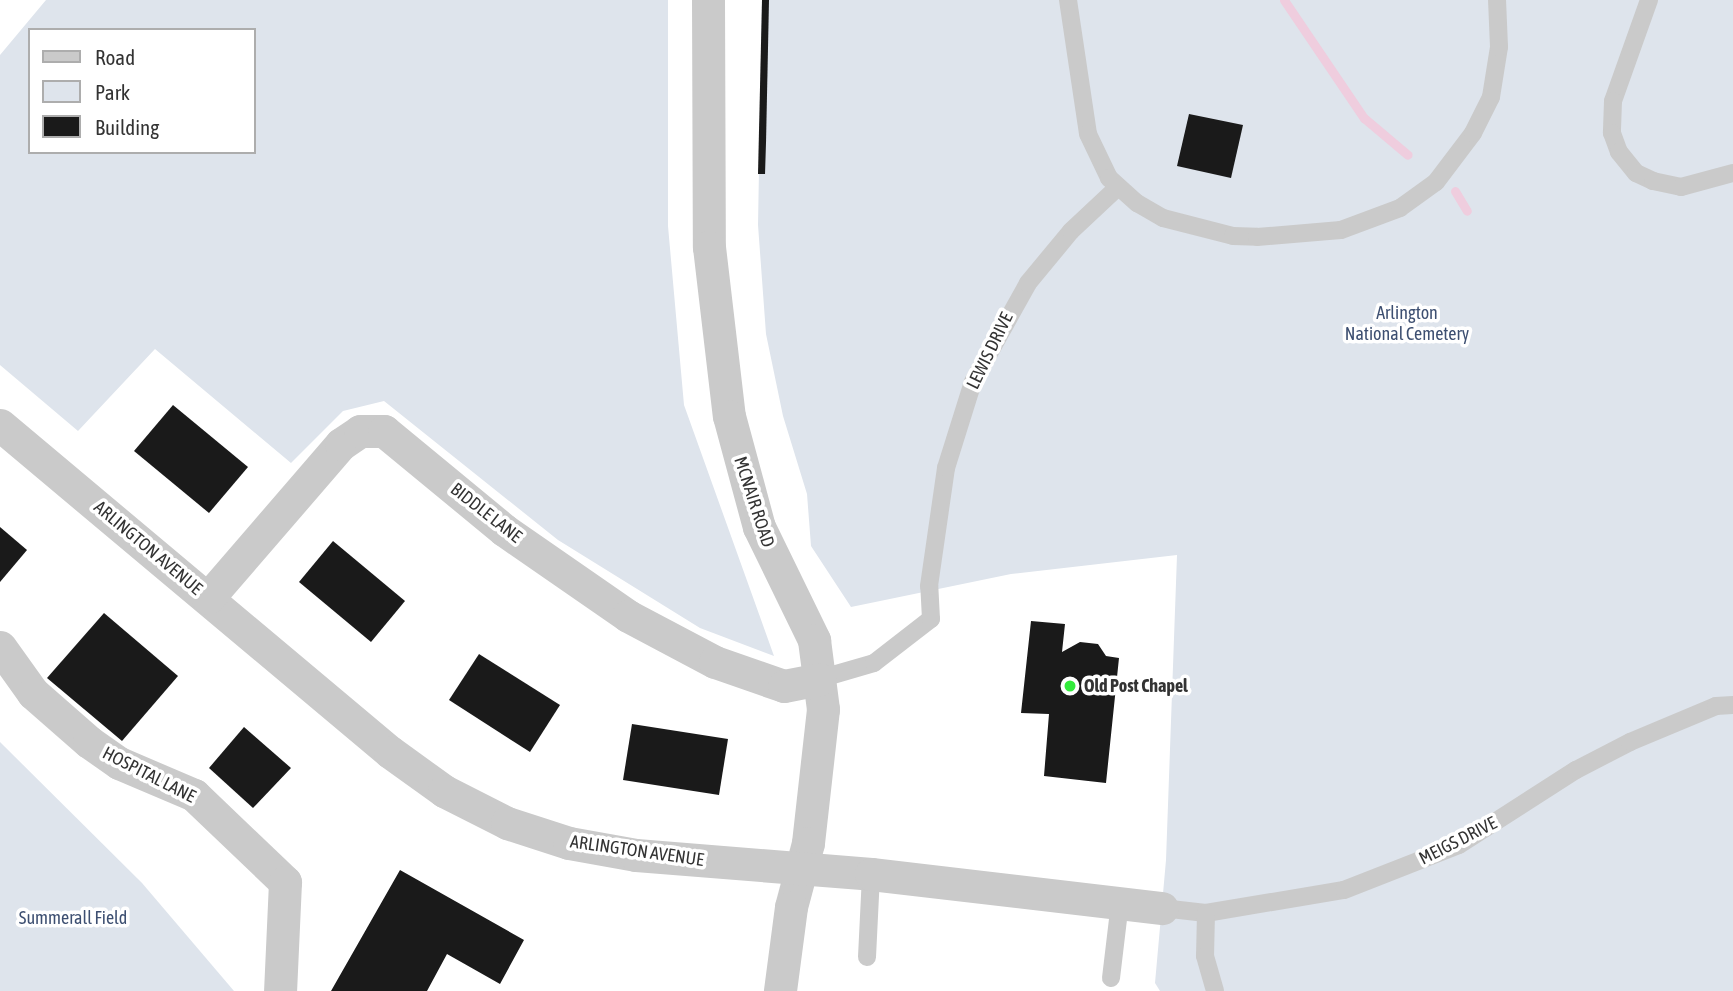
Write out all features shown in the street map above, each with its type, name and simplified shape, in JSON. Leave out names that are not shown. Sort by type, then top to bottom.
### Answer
[{"type":"street","name":"MCNAIR ROAD","points":[[708,0],[709,247],[729,416],[759,527],[811,634],[823,709],[808,843],[800,870],[780,991]]},
{"type":"street","name":"ARLINGTON AVENUE","points":[[0,425],[390,752],[444,791],[507,824],[569,843],[636,855],[871,874],[1162,908]]},
{"type":"street","name":"BIDDLE LANE","points":[[208,598],[341,444],[360,431],[384,430],[504,530],[628,616],[715,662],[784,686],[819,679]]},
{"type":"street","name":"HOSPITAL LANE","points":[[0,647],[33,694],[89,742],[119,763],[194,795],[285,882],[280,991]]},
{"type":"lane","points":[[1068,0],[1088,134],[1097,160],[1118,187],[1163,218],[1245,237],[1341,230],[1415,200],[1464,146],[1487,108],[1499,47],[1497,0]]},
{"type":"lane","points":[[1649,0],[1613,101],[1612,133],[1619,152],[1636,173],[1681,187],[1733,173]]},
{"type":"lane","name":"LEWIS DRIVE","points":[[819,679],[874,663],[931,619],[929,586],[946,468],[973,382],[1028,283],[1063,240],[1118,187]]},
{"type":"lane","name":"MEIGS DRIVE","points":[[1162,908],[1206,913],[1344,890],[1459,845],[1630,742],[1716,706],[1733,705]]},
{"type":"lane","points":[[867,957],[871,874]]},
{"type":"lane","points":[[1111,978],[1120,903]]},
{"type":"lane","points":[[1206,913],[1205,956],[1215,991]]},
{"type":"green space","points":[[46,0],[668,0],[668,226],[684,405],[774,656],[700,628],[558,540],[384,401],[343,411],[291,463],[155,349],[78,431],[0,365],[0,55]]},
{"type":"green space","name":"Arlington National Cemetery","points":[[762,0],[1733,0],[1733,991],[1160,991],[1155,983],[1166,860],[1177,555],[1011,574],[851,607],[811,546],[807,494],[783,416],[766,334],[758,225]]},
{"type":"green space","name":"Summerall Field","points":[[0,742],[142,883],[234,991],[0,991]]},
{"type":"building","points":[[762,0],[769,0],[766,143],[765,174],[758,174]]},
{"type":"building","points":[[1189,114],[1243,125],[1231,178],[1177,166]]},
{"type":"building","points":[[173,405],[248,467],[209,513],[134,451]]},
{"type":"building","points":[[0,527],[27,550],[0,582]]},
{"type":"building","points":[[333,541],[405,601],[371,642],[299,582]]},
{"type":"building","points":[[104,613],[178,676],[122,741],[47,678]]},
{"type":"building","name":"Old Post Chapel","points":[[1031,621],[1065,624],[1062,652],[1080,642],[1098,644],[1106,656],[1119,658],[1106,783],[1044,776],[1049,714],[1021,713]]},
{"type":"building","points":[[479,654],[560,705],[530,752],[449,700]]},
{"type":"building","points":[[632,724],[728,739],[719,795],[623,780]]},
{"type":"building","points":[[244,727],[291,768],[253,808],[209,768]]},
{"type":"building","points":[[400,870],[524,940],[500,984],[447,954],[427,991],[331,991]]},
{"type":"waterway","points":[[1284,0],[1364,118],[1408,155]]},
{"type":"waterway","points":[[1455,191],[1467,211]]},
{"type":"place","name":"Old Post Chapel","points":[[1070,686]]}]
